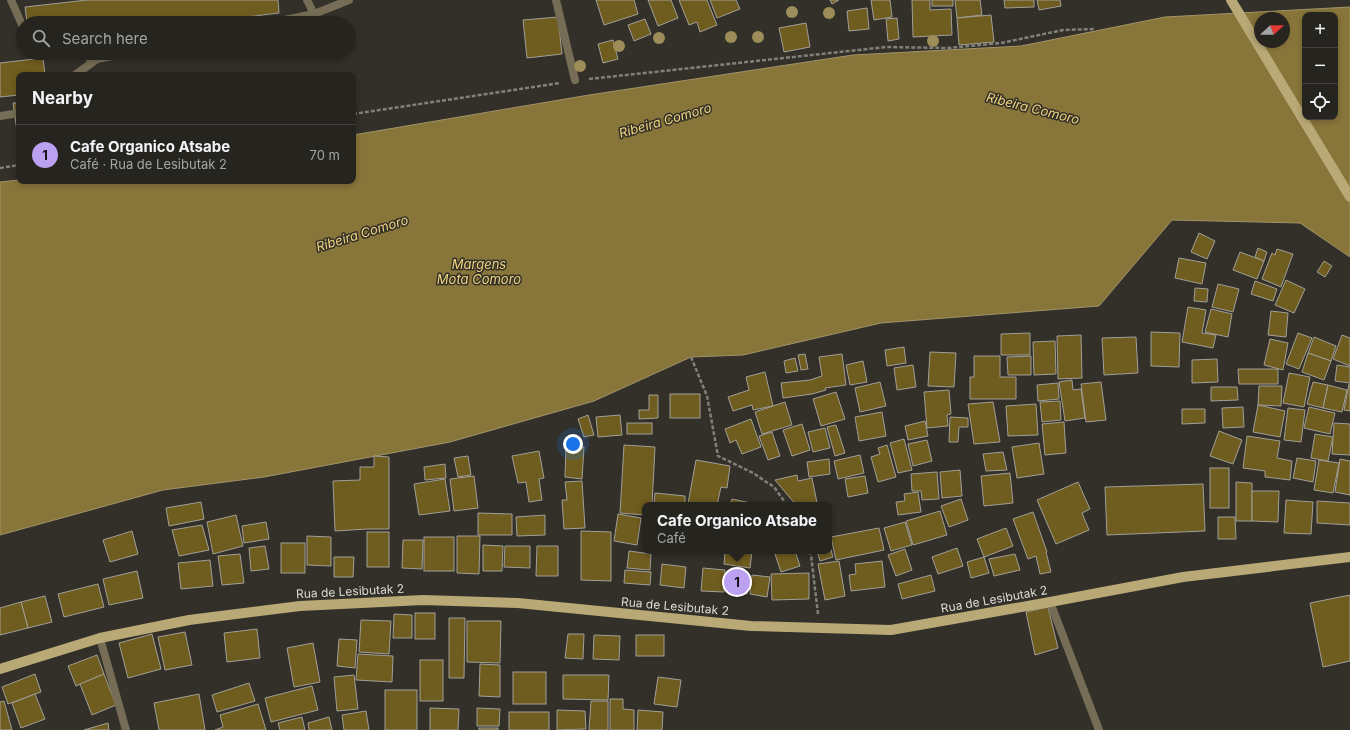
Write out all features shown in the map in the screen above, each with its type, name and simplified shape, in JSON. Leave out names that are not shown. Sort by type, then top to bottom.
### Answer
[{"type":"main road","points":[[1231,0],[1350,197]]},
{"type":"main road","name":"Rua de Lesibutak 2","points":[[0,668],[100,638],[190,620],[300,606],[423,600],[518,604],[751,626],[891,630],[1182,577],[1350,557]]},
{"type":"street","points":[[10,0],[18,16]]},
{"type":"street","points":[[307,0],[314,14]]},
{"type":"street","points":[[304,16],[314,14],[349,0]]},
{"type":"street","points":[[556,0],[576,80]]},
{"type":"street","points":[[79,72],[96,60]]},
{"type":"street","points":[[0,116],[16,113]]},
{"type":"street","points":[[1050,602],[1099,730]]},
{"type":"street","points":[[100,638],[126,730]]},
{"type":"path","points":[[356,114],[576,80],[878,48],[948,48],[1001,44],[1062,30],[1095,29]]},
{"type":"path","points":[[0,168],[16,165]]},
{"type":"path","points":[[690,357],[707,396],[718,456],[753,474],[774,487],[785,502]]},
{"type":"path","points":[[810,554],[820,627]]},
{"type":"water","name":"Margens Mota Comoro","points":[[1350,7],[1350,257],[1300,223],[1172,220],[1099,306],[881,323],[743,355],[691,357],[594,401],[450,442],[264,477],[163,490],[0,535],[0,182],[16,180],[16,184],[356,184],[356,134],[589,95],[853,55],[1021,46],[1165,17],[1254,12],[1254,48],[1290,48],[1290,12],[1258,12]]},
{"type":"building","points":[[87,0],[278,0],[279,13],[255,16],[26,16],[25,7]]},
{"type":"building","points":[[596,0],[634,0],[638,14],[604,25]]},
{"type":"building","points":[[648,0],[671,0],[678,18],[658,26]]},
{"type":"building","points":[[679,0],[707,0],[717,25],[700,32],[697,22],[689,25]]},
{"type":"building","points":[[710,0],[736,0],[740,9],[717,18]]},
{"type":"building","points":[[830,0],[839,0],[832,4]]},
{"type":"building","points":[[871,0],[890,0],[892,17],[874,20]]},
{"type":"building","points":[[912,0],[930,0],[930,10],[951,9],[952,35],[913,37]]},
{"type":"building","points":[[932,0],[953,0],[953,6],[932,6]]},
{"type":"building","points":[[955,0],[980,0],[982,15],[957,18]]},
{"type":"building","points":[[1004,0],[1034,0],[1034,7],[1005,8]]},
{"type":"building","points":[[1037,0],[1060,0],[1061,6],[1039,10]]},
{"type":"building","points":[[867,8],[869,29],[849,31],[847,11]]},
{"type":"building","points":[[991,15],[994,42],[959,45],[957,18]]},
{"type":"building","points":[[558,17],[562,54],[527,58],[523,20]]},
{"type":"building","points":[[897,18],[899,39],[888,41],[886,19]]},
{"type":"building","points":[[645,19],[651,34],[634,41],[628,25]]},
{"type":"building","points":[[806,23],[810,47],[784,52],[779,28]]},
{"type":"building","points":[[613,40],[618,59],[603,63],[598,44]]},
{"type":"building","points":[[26,60],[43,60],[45,72],[16,72],[16,95],[0,97],[0,63]]},
{"type":"building","points":[[13,103],[16,103],[16,124]]},
{"type":"building","points":[[1199,233],[1215,241],[1207,259],[1191,252]]},
{"type":"building","points":[[1258,248],[1267,252],[1264,261],[1255,257]]},
{"type":"building","points":[[1277,249],[1293,254],[1281,287],[1262,279],[1272,253],[1275,255]]},
{"type":"building","points":[[1240,252],[1264,261],[1257,279],[1233,270]]},
{"type":"building","points":[[1179,258],[1206,263],[1202,284],[1175,278]]},
{"type":"building","points":[[1324,261],[1332,266],[1325,277],[1317,272]]},
{"type":"building","points":[[1286,280],[1305,289],[1294,313],[1275,305]]},
{"type":"building","points":[[1255,281],[1277,289],[1273,301],[1251,294]]},
{"type":"building","points":[[1218,284],[1239,289],[1233,312],[1212,307]]},
{"type":"building","points":[[1195,288],[1208,289],[1207,302],[1194,301]]},
{"type":"building","points":[[1188,307],[1206,310],[1202,333],[1216,335],[1213,348],[1182,342]]},
{"type":"building","points":[[1211,309],[1232,314],[1228,337],[1205,332]]},
{"type":"building","points":[[1271,311],[1288,313],[1286,337],[1268,335]]},
{"type":"building","points":[[1151,332],[1180,333],[1179,367],[1151,366]]},
{"type":"building","points":[[1030,333],[1030,355],[1001,355],[1001,334]]},
{"type":"building","points":[[1298,333],[1312,338],[1299,369],[1286,364]]},
{"type":"building","points":[[1081,335],[1082,378],[1058,379],[1057,336]]},
{"type":"building","points":[[1342,335],[1350,338],[1350,366],[1333,359]]},
{"type":"building","points":[[1136,337],[1138,373],[1104,375],[1102,338]]},
{"type":"building","points":[[1314,337],[1336,346],[1331,361],[1308,353]]},
{"type":"building","points":[[1270,339],[1288,343],[1283,370],[1264,365]]},
{"type":"building","points":[[1055,341],[1056,374],[1034,375],[1033,342]]},
{"type":"building","points":[[904,347],[906,363],[887,366],[885,350]]},
{"type":"building","points":[[930,352],[956,353],[954,387],[928,386]]},
{"type":"building","points":[[1308,353],[1331,361],[1324,380],[1302,372]]},
{"type":"building","points":[[805,354],[808,369],[801,370],[798,355]]},
{"type":"building","points":[[842,354],[846,385],[825,388],[826,390],[812,394],[783,398],[781,383],[810,380],[822,376],[819,357]]},
{"type":"building","points":[[974,356],[1000,356],[1000,377],[1016,377],[1016,399],[970,399],[970,377],[974,377]]},
{"type":"building","points":[[1031,356],[1031,375],[1008,375],[1007,357]]},
{"type":"building","points":[[795,358],[798,371],[786,373],[784,361]]},
{"type":"building","points":[[1217,359],[1218,382],[1192,383],[1192,360]]},
{"type":"building","points":[[863,361],[867,382],[850,385],[846,365]]},
{"type":"building","points":[[913,365],[916,387],[897,390],[894,368]]},
{"type":"building","points":[[1337,365],[1350,367],[1350,383],[1335,381]]},
{"type":"building","points":[[1238,369],[1278,369],[1278,384],[1239,384]]},
{"type":"building","points":[[765,372],[773,406],[753,410],[752,405],[733,411],[728,397],[749,390],[746,377]]},
{"type":"building","points":[[1289,373],[1310,377],[1304,407],[1283,403]]},
{"type":"building","points":[[1072,380],[1073,390],[1081,389],[1085,418],[1065,421],[1059,382]]},
{"type":"building","points":[[880,382],[886,406],[860,412],[855,388]]},
{"type":"building","points":[[1101,382],[1106,420],[1086,422],[1081,384]]},
{"type":"building","points":[[1313,382],[1328,385],[1323,408],[1307,404]]},
{"type":"building","points":[[1058,383],[1059,399],[1038,401],[1037,385]]},
{"type":"building","points":[[1350,384],[1350,411],[1344,410]]},
{"type":"building","points":[[1328,385],[1347,390],[1342,412],[1323,408]]},
{"type":"building","points":[[1259,386],[1282,386],[1281,406],[1258,405]]},
{"type":"building","points":[[1211,387],[1237,387],[1238,400],[1211,401]]},
{"type":"building","points":[[949,390],[951,414],[947,415],[948,426],[927,428],[924,392]]},
{"type":"building","points":[[836,392],[845,419],[821,426],[813,399]]},
{"type":"building","points":[[670,394],[700,394],[700,418],[670,418]]},
{"type":"building","points":[[649,395],[658,395],[658,418],[639,419],[639,410],[649,410]]},
{"type":"building","points":[[1060,401],[1061,420],[1042,422],[1040,402]]},
{"type":"building","points":[[785,402],[792,425],[762,434],[755,412]]},
{"type":"building","points":[[993,402],[1000,442],[974,444],[968,404]]},
{"type":"building","points":[[1036,404],[1038,435],[1008,436],[1006,406]]},
{"type":"building","points":[[1258,405],[1285,411],[1280,437],[1253,432]]},
{"type":"building","points":[[1243,407],[1244,427],[1223,428],[1222,408]]},
{"type":"building","points":[[1309,407],[1335,413],[1330,434],[1304,428]]},
{"type":"building","points":[[1288,408],[1305,410],[1301,442],[1284,440]]},
{"type":"building","points":[[1182,409],[1205,409],[1205,423],[1182,424]]},
{"type":"building","points":[[882,412],[886,436],[859,441],[855,417]]},
{"type":"building","points":[[588,415],[594,435],[584,437],[578,419]]},
{"type":"building","points":[[620,415],[622,435],[598,437],[596,417]]},
{"type":"building","points":[[950,417],[968,418],[968,427],[959,427],[958,442],[949,442]]},
{"type":"building","points":[[751,419],[761,447],[742,454],[736,440],[730,443],[725,429]]},
{"type":"building","points":[[925,421],[928,436],[908,440],[905,426]]},
{"type":"building","points":[[1064,422],[1066,453],[1045,455],[1042,424]]},
{"type":"building","points":[[627,423],[652,423],[652,434],[627,434]]},
{"type":"building","points":[[1334,423],[1350,424],[1350,455],[1332,454]]},
{"type":"building","points":[[802,424],[810,450],[792,456],[783,430]]},
{"type":"building","points":[[836,425],[845,453],[835,456],[827,427]]},
{"type":"building","points":[[825,428],[830,448],[813,452],[808,432]]},
{"type":"building","points":[[1219,431],[1242,440],[1233,464],[1210,456]]},
{"type":"building","points":[[772,432],[780,456],[768,460],[759,436]]},
{"type":"building","points":[[1315,434],[1333,437],[1328,461],[1311,458]]},
{"type":"building","points":[[1247,436],[1280,441],[1277,458],[1292,461],[1290,480],[1265,477],[1265,471],[1243,468]]},
{"type":"building","points":[[904,439],[912,470],[898,473],[890,443]]},
{"type":"building","points":[[927,440],[932,461],[913,466],[908,444]]},
{"type":"building","points":[[1039,443],[1044,474],[1017,478],[1012,447]]},
{"type":"building","points":[[624,445],[655,447],[652,502],[642,502],[642,515],[620,513]]},
{"type":"building","points":[[887,445],[896,477],[878,482],[871,457],[880,454],[878,448]]},
{"type":"building","points":[[566,446],[584,447],[582,479],[565,477]]},
{"type":"building","points":[[539,451],[544,478],[539,479],[542,500],[529,502],[526,482],[518,483],[512,456]]},
{"type":"building","points":[[1003,452],[1007,470],[986,471],[983,454]]},
{"type":"building","points":[[860,455],[864,473],[838,479],[834,461]]},
{"type":"building","points":[[374,456],[389,457],[389,529],[335,531],[333,481],[360,480],[360,467],[374,467]]},
{"type":"building","points":[[468,456],[471,475],[458,477],[454,458]]},
{"type":"building","points":[[1297,458],[1316,461],[1313,482],[1293,478]]},
{"type":"building","points":[[829,459],[830,474],[809,477],[807,462]]},
{"type":"building","points":[[1340,459],[1350,461],[1350,495],[1335,492]]},
{"type":"building","points":[[696,460],[730,466],[727,488],[721,487],[718,502],[688,502]]},
{"type":"building","points":[[1319,460],[1339,463],[1333,493],[1314,490]]},
{"type":"building","points":[[445,464],[446,478],[425,480],[424,467]]},
{"type":"building","points":[[1210,468],[1229,468],[1229,508],[1210,508]]},
{"type":"building","points":[[960,470],[962,496],[942,498],[940,472]]},
{"type":"building","points":[[937,472],[939,499],[922,500],[921,491],[912,491],[911,474]]},
{"type":"building","points":[[1010,473],[1013,503],[984,506],[981,476]]},
{"type":"building","points":[[797,475],[798,481],[812,478],[817,502],[793,502],[775,480]]},
{"type":"building","points":[[474,476],[478,508],[454,511],[450,479]]},
{"type":"building","points":[[865,476],[868,493],[848,497],[845,479]]},
{"type":"building","points":[[445,479],[450,511],[419,515],[414,484]]},
{"type":"building","points":[[582,481],[585,528],[564,529],[562,500],[567,500],[565,482]]},
{"type":"building","points":[[1078,482],[1090,509],[1082,513],[1089,530],[1056,544],[1037,500]]},
{"type":"building","points":[[1236,482],[1252,483],[1252,521],[1236,521]]},
{"type":"building","points":[[1203,484],[1205,531],[1107,535],[1105,487]]},
{"type":"building","points":[[1252,491],[1279,491],[1278,522],[1252,521]]},
{"type":"building","points":[[918,492],[921,512],[898,515],[896,502],[905,501],[904,494]]},
{"type":"building","points":[[655,493],[685,496],[685,502],[654,502]]},
{"type":"building","points":[[732,499],[746,502],[731,502]]},
{"type":"building","points":[[961,499],[968,520],[949,527],[941,506]]},
{"type":"building","points":[[1286,500],[1313,502],[1311,534],[1284,533]]},
{"type":"building","points":[[1317,501],[1350,503],[1350,525],[1317,523]]},
{"type":"building","points":[[201,502],[204,519],[169,526],[166,508]]},
{"type":"building","points":[[940,511],[947,535],[913,545],[906,521]]},
{"type":"building","points":[[1033,512],[1047,552],[1051,572],[1040,574],[1036,556],[1028,559],[1013,519]]},
{"type":"building","points":[[478,513],[512,514],[512,535],[478,535]]},
{"type":"building","points":[[618,514],[641,518],[637,545],[614,541]]},
{"type":"building","points":[[236,515],[243,546],[213,554],[207,522]]},
{"type":"building","points":[[545,515],[545,535],[517,536],[516,517]]},
{"type":"building","points":[[1218,517],[1235,517],[1236,539],[1218,539]]},
{"type":"building","points":[[266,522],[269,539],[244,543],[242,526]]},
{"type":"building","points":[[905,522],[912,545],[891,551],[884,528]]},
{"type":"building","points":[[202,525],[209,550],[179,556],[172,530]]},
{"type":"building","points":[[879,528],[884,550],[836,560],[832,537]]},
{"type":"building","points":[[1006,528],[1013,546],[984,557],[977,539]]},
{"type":"building","points":[[132,531],[138,554],[110,562],[103,540]]},
{"type":"building","points":[[581,531],[611,532],[611,581],[581,580]]},
{"type":"building","points":[[367,532],[389,532],[389,567],[367,567]]},
{"type":"building","points":[[307,536],[331,537],[331,566],[307,565]]},
{"type":"building","points":[[457,536],[480,536],[479,574],[457,573]]},
{"type":"building","points":[[424,537],[454,537],[454,571],[424,571]]},
{"type":"building","points":[[403,540],[423,540],[422,569],[402,568]]},
{"type":"building","points":[[281,543],[305,543],[305,573],[281,573]]},
{"type":"building","points":[[483,545],[503,546],[502,571],[483,571]]},
{"type":"building","points":[[265,546],[269,569],[251,571],[249,548]]},
{"type":"building","points":[[505,546],[530,546],[530,568],[504,567]]},
{"type":"building","points":[[537,546],[558,546],[558,576],[536,576]]},
{"type":"building","points":[[957,548],[963,566],[938,574],[932,557]]},
{"type":"building","points":[[905,549],[912,570],[896,576],[888,555]]},
{"type":"building","points":[[629,551],[642,554],[651,554],[650,570],[627,568]]},
{"type":"building","points":[[240,554],[244,583],[222,585],[218,556]]},
{"type":"building","points":[[725,554],[752,554],[750,568],[724,564]]},
{"type":"building","points":[[775,554],[796,554],[800,566],[781,572]]},
{"type":"building","points":[[818,554],[832,554],[833,557],[820,561]]},
{"type":"building","points":[[1015,554],[1020,570],[994,576],[989,559]]},
{"type":"building","points":[[334,557],[354,557],[353,577],[334,577]]},
{"type":"building","points":[[984,557],[989,573],[971,578],[967,562]]},
{"type":"building","points":[[210,560],[213,586],[181,589],[178,563]]},
{"type":"building","points":[[839,561],[845,596],[825,600],[818,564]]},
{"type":"building","points":[[882,561],[885,587],[851,591],[849,575],[856,574],[855,564]]},
{"type":"building","points":[[662,564],[686,567],[684,588],[660,585]]},
{"type":"building","points":[[703,568],[725,570],[724,592],[701,591]]},
{"type":"building","points":[[625,570],[651,572],[650,585],[624,583]]},
{"type":"building","points":[[137,571],[143,598],[109,605],[103,579]]},
{"type":"building","points":[[727,571],[748,572],[747,594],[726,592]]},
{"type":"building","points":[[809,573],[809,599],[772,600],[771,574]]},
{"type":"building","points":[[752,575],[770,577],[767,597],[750,594]]},
{"type":"building","points":[[931,575],[935,591],[902,599],[898,584]]},
{"type":"building","points":[[98,584],[104,607],[64,617],[58,594]]},
{"type":"building","points":[[1350,595],[1350,661],[1323,667],[1310,603]]},
{"type":"building","points":[[45,596],[52,622],[28,628],[21,602]]},
{"type":"building","points":[[21,602],[28,628],[0,635],[0,608]]},
{"type":"building","points":[[1048,607],[1058,648],[1035,655],[1026,612]]},
{"type":"building","points":[[415,613],[435,613],[435,639],[415,639]]},
{"type":"building","points":[[394,614],[412,615],[412,638],[393,638]]},
{"type":"building","points":[[449,618],[465,618],[464,678],[449,678]]},
{"type":"building","points":[[361,620],[391,621],[389,654],[359,652]]},
{"type":"building","points":[[467,621],[501,621],[500,663],[467,662]]},
{"type":"building","points":[[257,629],[260,658],[227,662],[224,633]]},
{"type":"building","points":[[185,632],[192,665],[165,670],[158,637]]},
{"type":"building","points":[[152,634],[161,669],[128,678],[119,643]]},
{"type":"building","points":[[568,634],[584,634],[583,659],[565,658]]},
{"type":"building","points":[[594,635],[620,636],[619,660],[593,659]]},
{"type":"building","points":[[636,635],[664,635],[664,656],[636,656]]},
{"type":"building","points":[[339,639],[357,640],[355,668],[337,666]]},
{"type":"building","points":[[313,643],[320,682],[294,687],[287,648]]},
{"type":"building","points":[[358,654],[393,656],[392,682],[356,680]]},
{"type":"building","points":[[97,655],[104,674],[76,686],[68,666]]},
{"type":"building","points":[[420,660],[443,660],[443,701],[420,701]]},
{"type":"building","points":[[480,664],[500,665],[500,697],[479,696]]},
{"type":"building","points":[[513,672],[546,672],[546,704],[513,704]]},
{"type":"building","points":[[35,674],[41,692],[8,704],[2,687]]},
{"type":"building","points":[[104,674],[116,705],[92,715],[80,684]]},
{"type":"building","points":[[354,675],[358,709],[337,711],[334,677]]},
{"type":"building","points":[[563,675],[609,675],[608,700],[563,699]]},
{"type":"building","points":[[658,677],[681,680],[677,707],[654,704]]},
{"type":"building","points":[[249,683],[255,701],[217,712],[212,695]]},
{"type":"building","points":[[312,686],[318,710],[271,722],[265,698]]},
{"type":"building","points":[[385,690],[417,690],[417,730],[385,730]]},
{"type":"building","points":[[35,694],[45,719],[21,728],[12,703]]},
{"type":"building","points":[[199,694],[205,730],[159,730],[154,703]]},
{"type":"building","points":[[610,699],[623,699],[623,709],[634,710],[634,730],[610,730]]},
{"type":"building","points":[[4,701],[12,730],[0,730],[0,702]]},
{"type":"building","points":[[591,701],[608,701],[608,730],[589,730]]},
{"type":"building","points":[[258,704],[266,730],[215,730],[223,727],[220,715]]},
{"type":"building","points":[[430,708],[459,709],[458,730],[430,730]]},
{"type":"building","points":[[477,708],[500,709],[499,726],[477,726]]},
{"type":"building","points":[[557,710],[585,711],[586,729],[557,730]]},
{"type":"building","points":[[638,710],[663,712],[662,730],[637,730]]},
{"type":"building","points":[[366,711],[369,730],[344,730],[342,715]]},
{"type":"building","points":[[509,712],[549,712],[549,730],[509,730]]},
{"type":"building","points":[[302,717],[305,730],[280,730],[278,723]]},
{"type":"building","points":[[329,717],[332,730],[309,730],[308,723]]},
{"type":"building","points":[[108,723],[109,730],[84,730]]},
{"type":"building","points":[[479,728],[498,728],[498,730],[479,730]]},
{"type":"place","name":"Cafe Organico Atsabe","points":[[737,582]]},
{"type":"water label","name":"Ribeira Comoro","points":[[1033,108]]},
{"type":"water label","name":"Ribeira Comoro","points":[[665,120]]},
{"type":"water label","name":"Ribeira Comoro","points":[[362,233]]}]
